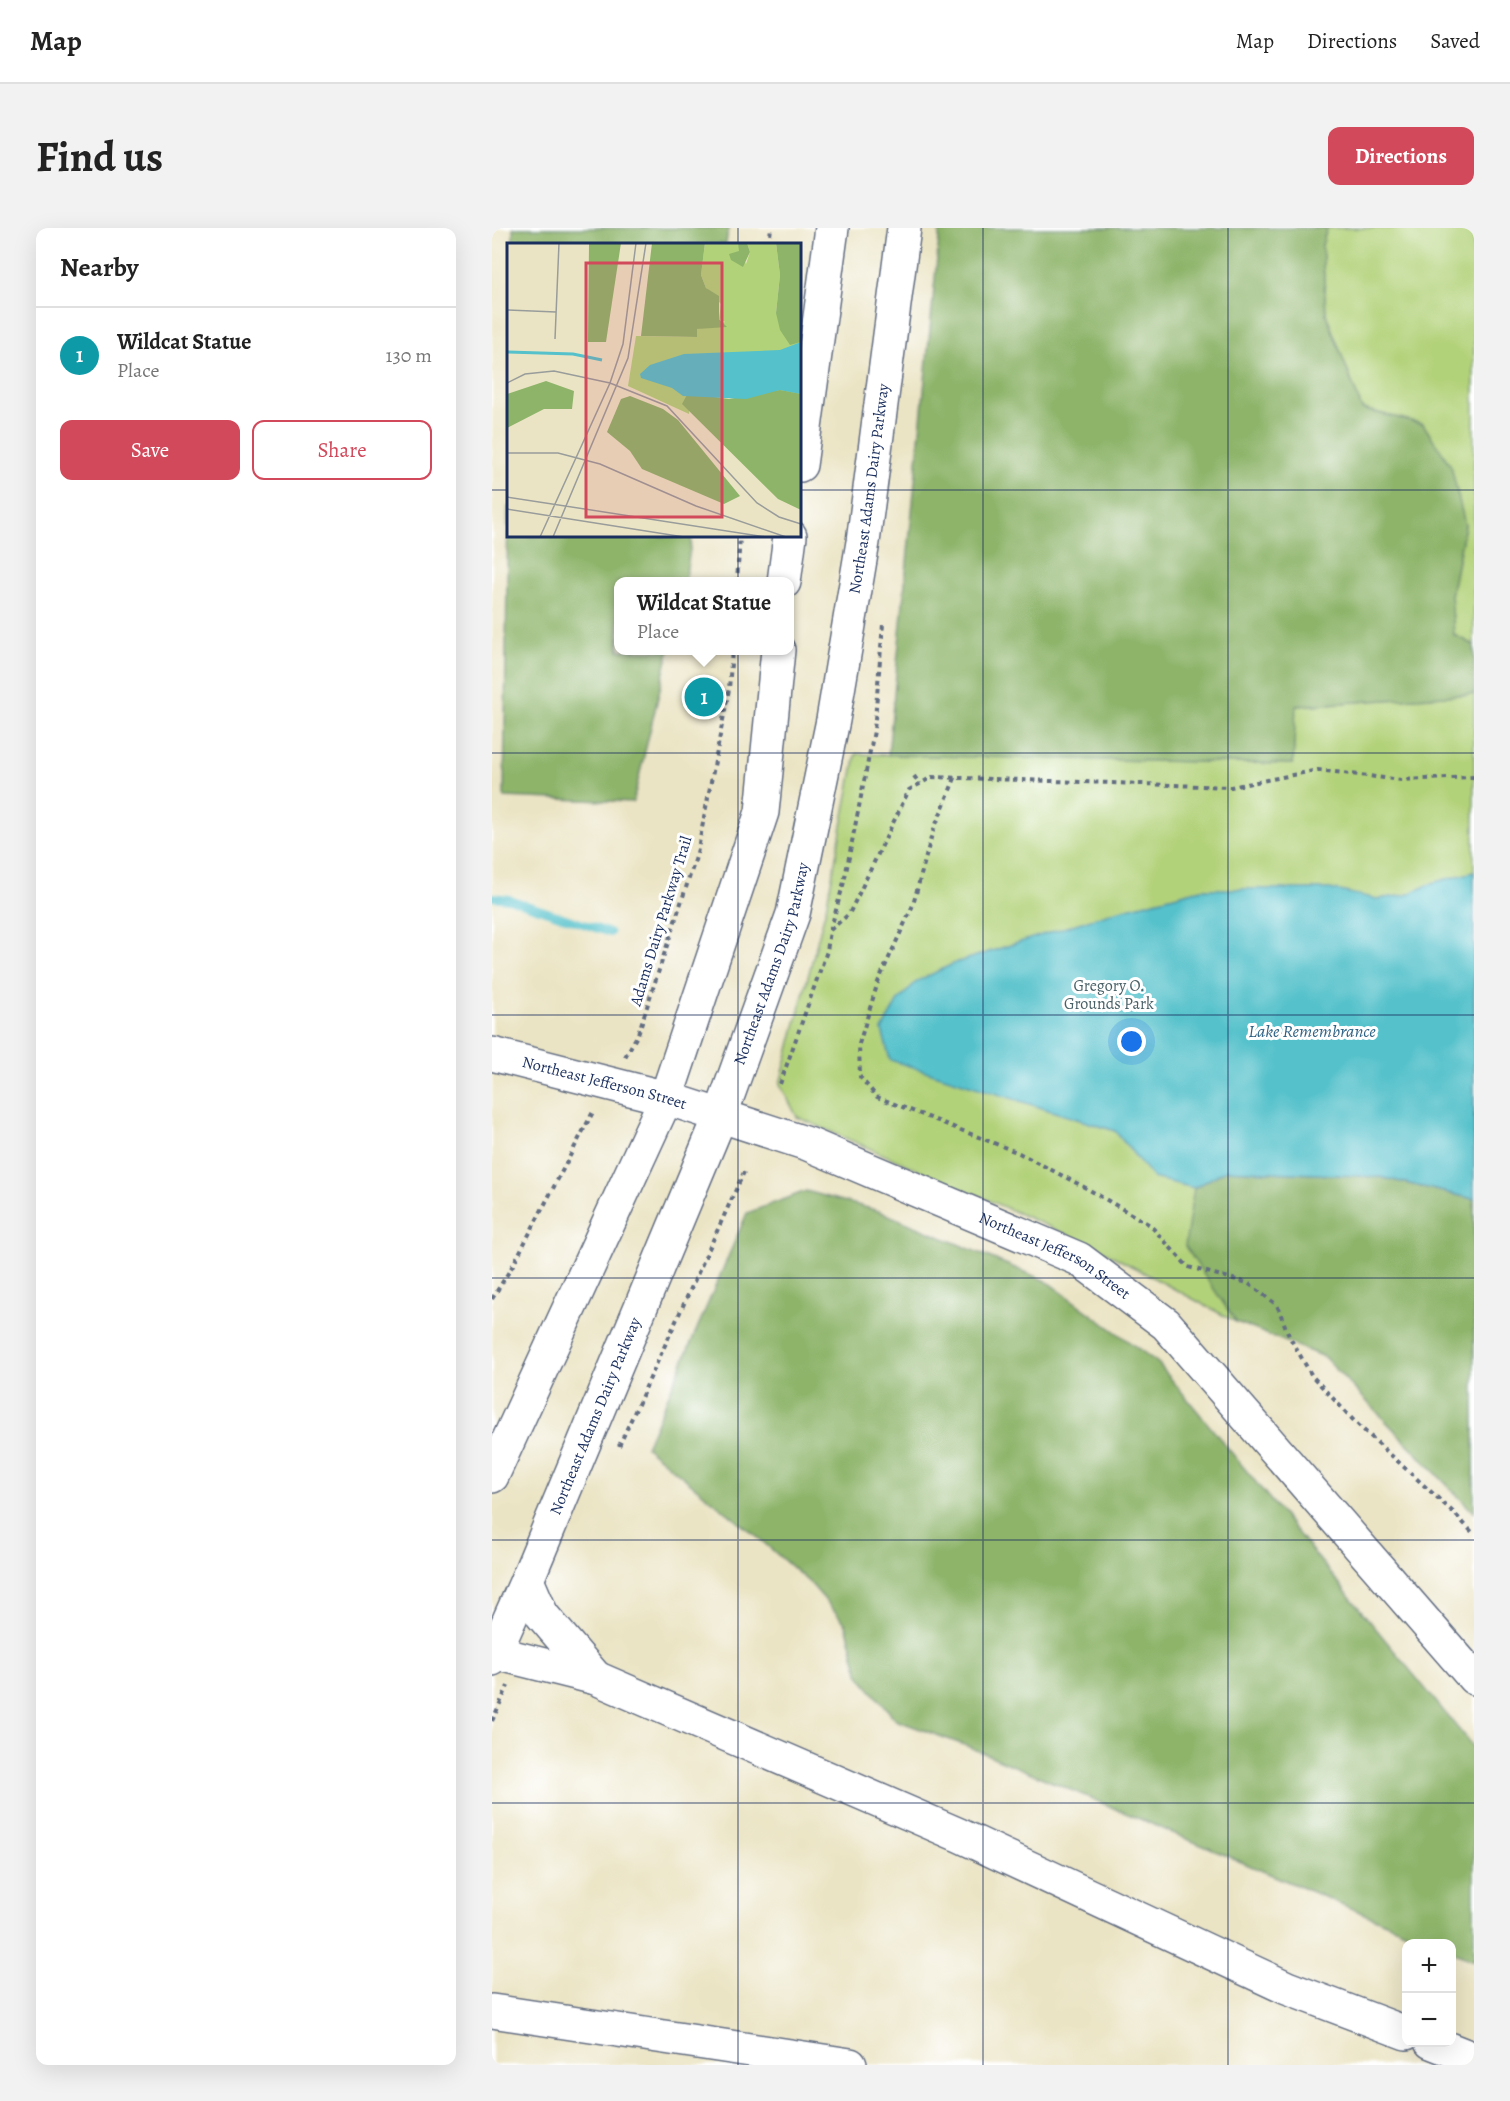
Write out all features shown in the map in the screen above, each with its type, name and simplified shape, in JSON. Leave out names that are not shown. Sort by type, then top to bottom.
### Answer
[{"type":"main road","points":[[801,458],[832,228]]},
{"type":"main road","name":"Northeast Adams Dairy Parkway","points":[[497,1661],[527,1580],[720,1117],[793,914],[833,720],[863,542],[904,228]]},
{"type":"main road","points":[[785,577],[790,537]]},
{"type":"main road","points":[[492,1476],[666,1098],[762,812],[778,655]]},
{"type":"main road","name":"Northeast Jefferson Street","points":[[492,1054],[666,1098],[808,1144],[1079,1259],[1166,1324],[1474,1678]]},
{"type":"main road","points":[[527,1580],[542,1615],[596,1678]]},
{"type":"main road","points":[[497,1661],[596,1678],[959,1835],[1287,1988],[1402,2031]]},
{"type":"main road","points":[[492,2011],[850,2065]]},
{"type":"main road","points":[[1442,2047],[1474,2059]]},
{"type":"path","points":[[769,243],[771,228]]},
{"type":"path","points":[[737,577],[740,537]]},
{"type":"path","name":"Adams Dairy Parkway Trail","points":[[626,1054],[638,1034],[697,854],[729,689],[732,655]]},
{"type":"path","points":[[830,931],[849,914],[909,790],[932,777],[1231,787],[1318,770],[1401,780],[1474,777]]},
{"type":"path","points":[[914,776],[920,784]]},
{"type":"path","points":[[955,778],[932,834],[913,905],[878,982],[859,1044],[860,1077],[876,1097],[1019,1153],[1150,1225],[1188,1267],[1248,1283],[1255,1288],[1277,1305],[1289,1336],[1312,1376],[1356,1423],[1474,1534]]},
{"type":"path","points":[[492,1299],[513,1265],[583,1127]]},
{"type":"path","points":[[617,1450],[744,1172]]},
{"type":"path","points":[[492,1721],[497,1661]]},
{"type":"green space","points":[[513,228],[728,228],[726,243],[513,243]]},
{"type":"green space","points":[[940,228],[1327,228],[1322,245],[1326,314],[1362,409],[1423,424],[1451,466],[1465,525],[1451,595],[1454,635],[1474,645],[1474,694],[1296,706],[1293,764],[888,755]]},
{"type":"green space","points":[[1327,228],[1474,228],[1474,645],[1454,636],[1451,595],[1465,525],[1423,424],[1362,409],[1326,314],[1322,245]]},
{"type":"green space","points":[[508,537],[692,537],[686,577],[614,577],[614,655],[668,655],[633,802],[504,797]]},
{"type":"green space","name":"Gregory O. Grounds Park","points":[[1474,694],[1474,1225],[1242,1190],[1236,1322],[1096,1247],[797,1117],[780,1084],[826,908],[856,754],[1293,764],[1295,706]]},
{"type":"green space","points":[[1226,1170],[1380,1177],[1474,1199],[1474,1513],[1324,1357],[1236,1322],[1185,1246],[1194,1188]]},
{"type":"green space","points":[[806,1191],[879,1211],[1046,1281],[1158,1363],[1474,1748],[1474,1961],[1456,1954],[1456,1939],[1424,1939],[967,1746],[896,1720],[860,1677],[846,1624],[812,1585],[762,1541],[646,1447],[747,1213]]},
{"type":"water","name":"Lake Remembrance","points":[[1474,872],[1474,1199],[1380,1177],[1226,1170],[1194,1188],[1153,1178],[1115,1131],[890,1060],[882,1030],[897,1002],[917,981],[955,963],[1116,911],[1201,889],[1330,889],[1377,899],[1406,895],[1435,882]]},
{"type":"waterway","points":[[492,897],[509,899],[610,933]]},
{"type":"place","name":"Wildcat Statue","points":[[704,697]]}]
